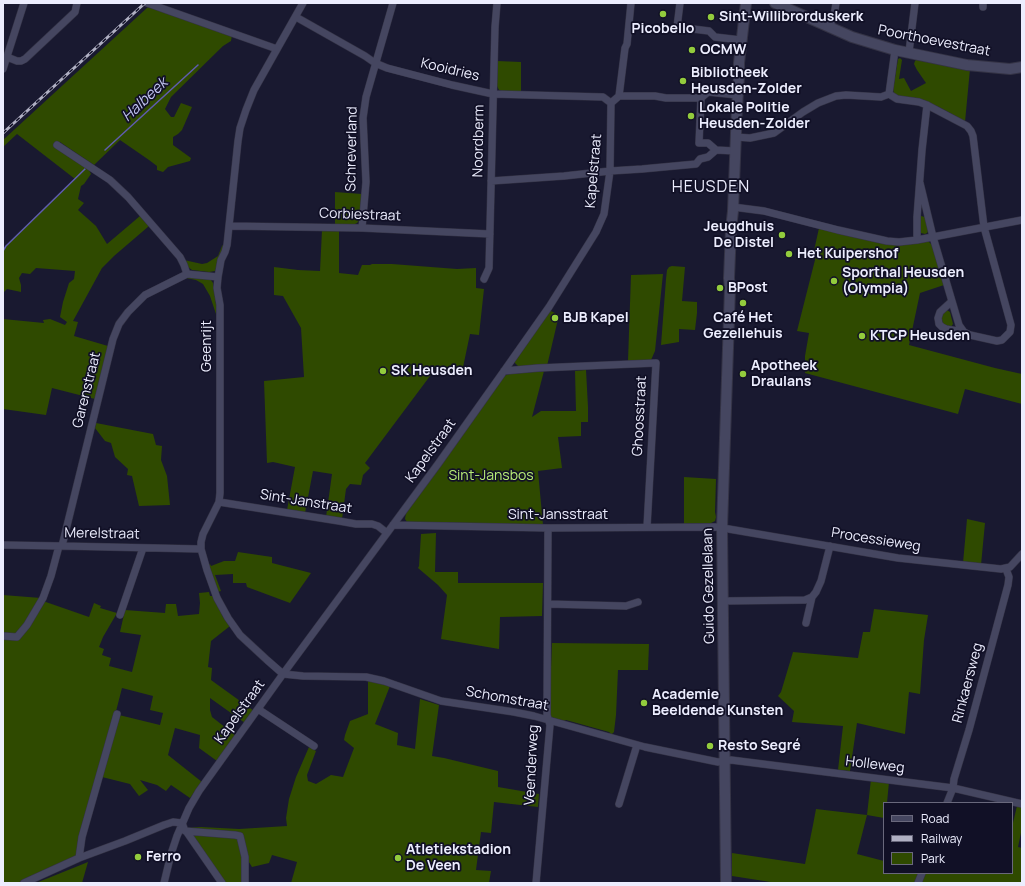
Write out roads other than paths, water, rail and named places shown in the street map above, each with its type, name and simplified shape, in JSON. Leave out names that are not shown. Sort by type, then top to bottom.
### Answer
[{"type":"main road","points":[[740,76],[738,39],[746,3]]},
{"type":"main road","points":[[740,76],[744,64],[751,3]]},
{"type":"main road","name":"Poorthoevestraat","points":[[776,3],[829,28],[852,37],[895,50],[967,65],[1010,69],[1022,67]]},
{"type":"main road","name":"Guido Gezellelaan","points":[[726,883],[722,528],[731,229],[737,94],[740,76]]},
{"type":"street","points":[[3,69],[24,3]]},
{"type":"street","points":[[7,57],[17,61],[25,59],[75,12],[77,3]]},
{"type":"street","points":[[147,3],[277,49]]},
{"type":"street","name":"Geenrijt","points":[[283,674],[240,635],[228,618],[217,598],[207,570],[201,549],[201,542],[203,534],[219,502],[220,493],[220,305],[217,288],[221,260],[227,245],[230,226],[240,128],[254,90],[303,3]]},
{"type":"street","name":"Schreverland","points":[[362,228],[366,182],[364,118],[366,97],[393,3]]},
{"type":"street","name":"Noordberm","points":[[484,279],[489,268],[495,27],[497,3]]},
{"type":"street","points":[[619,96],[625,48],[627,44],[631,3]]},
{"type":"street","points":[[680,3],[677,23],[709,31],[715,37],[738,39]]},
{"type":"street","points":[[829,28],[834,16],[836,3]]},
{"type":"street","points":[[909,52],[915,3]]},
{"type":"street","name":"Kooidries","points":[[296,17],[375,63],[401,72],[493,94],[603,97],[611,103]]},
{"type":"street","points":[[889,94],[895,50]]},
{"type":"street","points":[[611,103],[619,96],[701,98],[708,92],[737,94]]},
{"type":"street","points":[[889,94],[897,99],[919,102],[927,105],[967,126],[973,136],[984,227],[1011,325],[1010,332],[1002,340],[996,341],[944,328],[939,324],[938,318],[940,312],[952,302]]},
{"type":"street","points":[[736,137],[750,138],[774,133],[818,103],[836,96],[881,97],[889,94]]},
{"type":"street","points":[[701,98],[699,142],[708,143],[716,150],[735,151]]},
{"type":"street","name":"Kapelstraat","points":[[164,883],[177,836],[189,808],[200,791],[283,674],[504,371],[549,307],[596,232],[604,214],[610,171],[611,103]]},
{"type":"street","points":[[917,240],[917,217],[927,105]]},
{"type":"street","points":[[57,145],[110,180],[128,197],[180,257],[187,274],[218,277]]},
{"type":"street","points":[[491,181],[696,164],[700,159],[708,157],[716,150]]},
{"type":"street","points":[[920,183],[933,236],[952,302],[959,325],[964,332]]},
{"type":"street","points":[[733,209],[764,211],[879,240],[899,242],[917,240],[1022,220]]},
{"type":"street","name":"Corbiestraat","points":[[230,226],[362,228],[490,234]]},
{"type":"street","name":"Garenstraat","points":[[3,636],[17,637],[27,625],[43,598],[61,546],[113,339],[119,324],[128,312],[145,295],[187,274]]},
{"type":"street","name":"Ghoosstraat","points":[[504,371],[538,368],[656,363],[646,527]]},
{"type":"street","name":"Sint-Janstraat","points":[[219,502],[356,524],[372,524],[378,526],[387,533]]},
{"type":"street","name":"Sint-Jansstraat","points":[[393,525],[548,528],[722,528]]},
{"type":"street","name":"Veenderweg","points":[[536,883],[550,725],[546,715],[548,528]]},
{"type":"street","name":"Processieweg","points":[[722,528],[898,558],[1006,569]]},
{"type":"street","name":"Merelstraat","points":[[3,545],[201,549]]},
{"type":"street","points":[[806,623],[812,597],[821,581],[830,546]]},
{"type":"street","points":[[120,615],[143,548]]},
{"type":"street","points":[[1006,569],[1014,564],[1022,554]]},
{"type":"street","name":"Rinkaersweg","points":[[947,802],[953,788],[954,779],[969,730],[1008,585],[1009,577],[1006,569]]},
{"type":"street","points":[[723,601],[805,600],[812,597]]},
{"type":"street","points":[[548,604],[626,606],[638,602]]},
{"type":"street","name":"Schomstraat","points":[[283,674],[303,676],[366,677],[384,681],[442,701],[514,712],[548,719],[637,745],[718,762],[724,761]]},
{"type":"street","points":[[258,709],[314,746]]},
{"type":"street","points":[[79,858],[82,837],[117,714]]},
{"type":"street","points":[[619,804],[637,745]]},
{"type":"street","name":"Holleweg","points":[[724,761],[731,760],[953,788],[1022,804]]},
{"type":"street","points":[[24,883],[79,858],[173,822],[182,824],[185,831],[222,883]]},
{"type":"street","points":[[186,831],[240,836],[245,857],[245,883]]},
{"type":"waterway","name":"Halbeek","points":[[105,150],[198,65]]},
{"type":"waterway","name":"Halbeek","points":[[3,251],[6,246],[85,169]]},
{"type":"railway","points":[[3,133],[145,3]]},
{"type":"place","name":"Picobello","points":[[663,14]]},
{"type":"place","name":"Sint-Willibrorduskerk","points":[[711,17]]},
{"type":"place","name":"OCMW","points":[[692,50]]},
{"type":"place","name":"Bibliotheek Heusden-Zolder","points":[[683,81]]},
{"type":"place","name":"Lokale Politie Heusden-Zolder","points":[[691,116]]},
{"type":"place","name":"Jeugdhuis De Distel","points":[[782,235]]},
{"type":"place","name":"Het Kuipershof","points":[[789,254]]},
{"type":"place","name":"Sporthal Heusden (Olympia)","points":[[834,281]]},
{"type":"place","name":"BPost","points":[[720,288]]},
{"type":"place","name":"Café Het Gezellehuis","points":[[743,303]]},
{"type":"place","name":"BJB Kapel","points":[[555,318]]},
{"type":"place","name":"KTCP Heusden","points":[[862,336]]},
{"type":"place","name":"SK Heusden","points":[[383,371]]},
{"type":"place","name":"Apotheek Draulans","points":[[743,374]]},
{"type":"place","name":"Academie Beeldende Kunsten","points":[[644,703]]},
{"type":"place","name":"Resto Segré","points":[[710,746]]},
{"type":"place","name":"Ferro","points":[[138,857]]},
{"type":"place","name":"Atletiekstadion De Veen","points":[[398,858]]},
{"type":"district","name":"HEUSDEN","points":[[711,188]]},
{"type":"park label","name":"Sint-Jansbos","points":[[491,476]]}]
